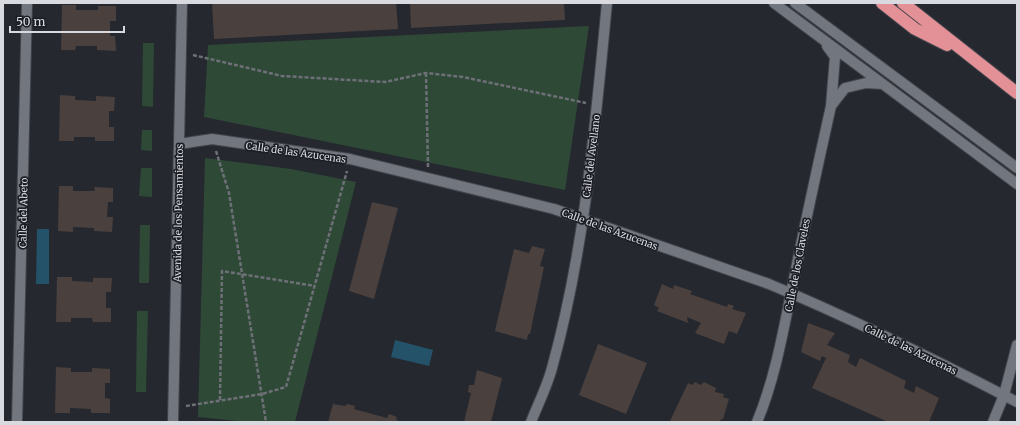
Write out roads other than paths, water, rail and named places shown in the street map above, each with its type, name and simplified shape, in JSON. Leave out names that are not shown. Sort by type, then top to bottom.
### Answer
[{"type":"highway","points":[[882,3],[915,29],[968,54]]},
{"type":"highway","points":[[903,3],[1017,93]]},
{"type":"street","name":"Calle del Abeto","points":[[17,422],[27,3]]},
{"type":"street","name":"Avenida de los Pensamientos","points":[[173,422],[182,3]]},
{"type":"street","name":"Calle del Avellano","points":[[531,422],[552,370],[574,272],[583,219],[597,105],[607,3]]},
{"type":"street","points":[[774,3],[1017,184]]},
{"type":"street","points":[[795,3],[1017,168]]},
{"type":"street","name":"Calle de los Claveles","points":[[757,422],[765,404],[786,323],[831,106],[835,58],[822,39]]},
{"type":"street","points":[[831,106],[845,88],[866,83],[883,84]]},
{"type":"street","name":"Calle de las Azucenas","points":[[179,144],[212,139],[350,159],[554,209],[762,282],[792,294],[825,308],[1017,402]]},
{"type":"street","points":[[993,422],[1004,395],[1017,345]]},
{"type":"water","points":[[37,229],[49,229],[49,284],[36,284]]},
{"type":"water","points":[[395,340],[433,350],[429,366],[391,357]]}]
